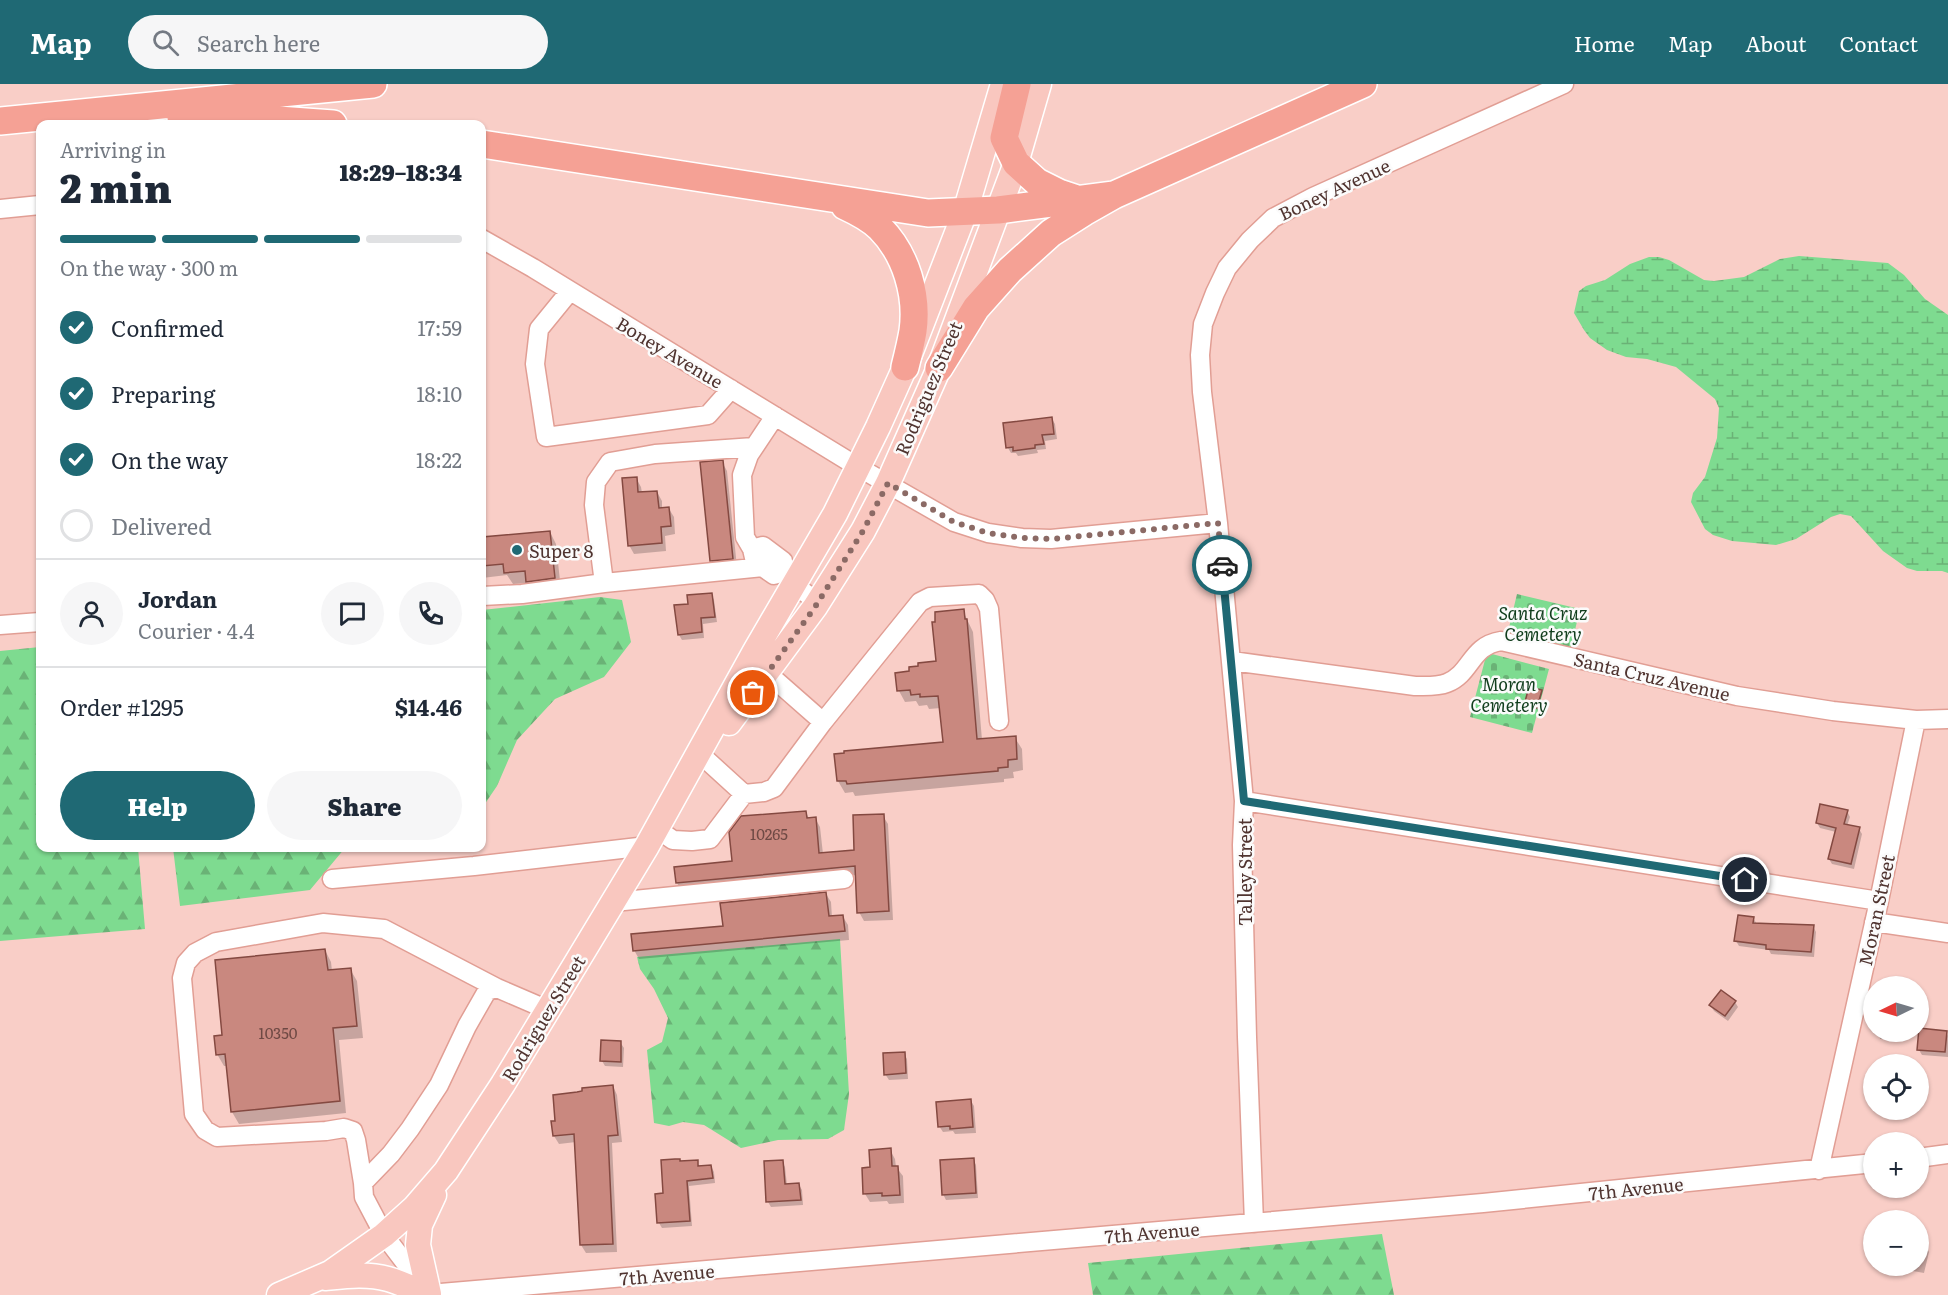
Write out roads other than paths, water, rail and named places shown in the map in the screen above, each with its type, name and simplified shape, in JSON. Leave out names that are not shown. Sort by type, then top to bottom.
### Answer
[{"type":"highway","points":[[0,121],[373,84]]},
{"type":"highway","points":[[1017,84],[1005,138],[1016,163],[1037,182],[1077,199]]},
{"type":"highway","points":[[939,368],[976,308],[1010,270],[1051,233],[1114,195],[1363,84]]},
{"type":"highway","points":[[72,114],[278,120]]},
{"type":"highway","points":[[486,145],[928,213],[998,210],[1114,195]]},
{"type":"highway","points":[[822,196],[866,216],[881,228],[895,247],[906,269],[913,294],[913,329],[905,367]]},
{"type":"main road","name":"Rodriguez Street","points":[[759,666],[789,579],[836,514],[905,367],[965,212],[1004,84]]},
{"type":"main road","name":"Rodriguez Street","points":[[318,1278],[330,1273],[384,1235],[414,1208],[446,1171],[487,1109],[614,902],[682,784],[759,666],[818,602],[863,531],[888,483],[939,368],[1016,163],[1039,84]]},
{"type":"main road","points":[[430,1294],[418,1245],[420,1225],[446,1171]]},
{"type":"main road","points":[[279,1295],[318,1278],[369,1275],[386,1278],[430,1294]]},
{"type":"street","name":"Boney Avenue","points":[[486,241],[858,467],[954,522],[988,533],[1051,539],[1218,523],[1202,392],[1200,355],[1203,324],[1227,268],[1250,240],[1273,218],[1313,197],[1564,84]]},
{"type":"street","points":[[0,209],[36,205]]},
{"type":"street","points":[[570,291],[539,329],[535,364],[546,437],[708,415],[731,389]]},
{"type":"street","points":[[775,416],[748,455],[742,475],[745,537],[752,549],[755,562],[774,575],[789,579],[818,602]]},
{"type":"street","points":[[604,583],[594,505],[596,482],[610,462],[655,454],[754,447]]},
{"type":"street","name":"Talley Street","points":[[1218,523],[1244,801],[1243,890],[1254,1223]]},
{"type":"street","points":[[752,549],[763,546],[783,561],[789,579]]},
{"type":"street","points":[[486,596],[522,594],[604,583],[763,567]]},
{"type":"street","points":[[332,879],[474,866],[652,838],[692,841],[710,839],[744,794],[764,792],[774,788],[920,602],[930,597],[979,594],[985,600],[989,609],[999,721]]},
{"type":"street","points":[[0,625],[36,622]]},
{"type":"street","name":"Santa Cruz Avenue","points":[[1232,661],[1415,686],[1433,686],[1448,682],[1462,673],[1481,648],[1501,641],[1737,696],[1833,711],[1916,720],[1948,719]]},
{"type":"street","points":[[759,666],[824,722]]},
{"type":"street","name":"Moran Street","points":[[1819,1170],[1879,901],[1916,720]]},
{"type":"street","points":[[701,755],[744,794]]},
{"type":"street","points":[[1244,801],[1879,901]]},
{"type":"street","points":[[614,902],[844,879]]},
{"type":"street","points":[[430,1294],[384,1235],[364,1197],[353,1131],[344,1128],[217,1137],[205,1130],[194,1114],[182,978],[186,963],[195,952],[216,942],[322,922],[384,930],[497,988],[548,1010]]},
{"type":"street","points":[[1874,922],[1948,933]]},
{"type":"street","points":[[363,1183],[391,1154],[410,1129],[439,1085],[467,1026],[487,991],[497,988]]},
{"type":"street","points":[[1929,1157],[1948,1154]]},
{"type":"street","name":"7th Avenue","points":[[430,1294],[1254,1223],[1863,1164]]},
{"type":"place","name":"Super 8","points":[[517,550]]},
{"type":"park label","name":"Santa Cruz Cemetery","points":[[1543,622]]},
{"type":"park label","name":"Moran Cemetery","points":[[1509,693]]}]
